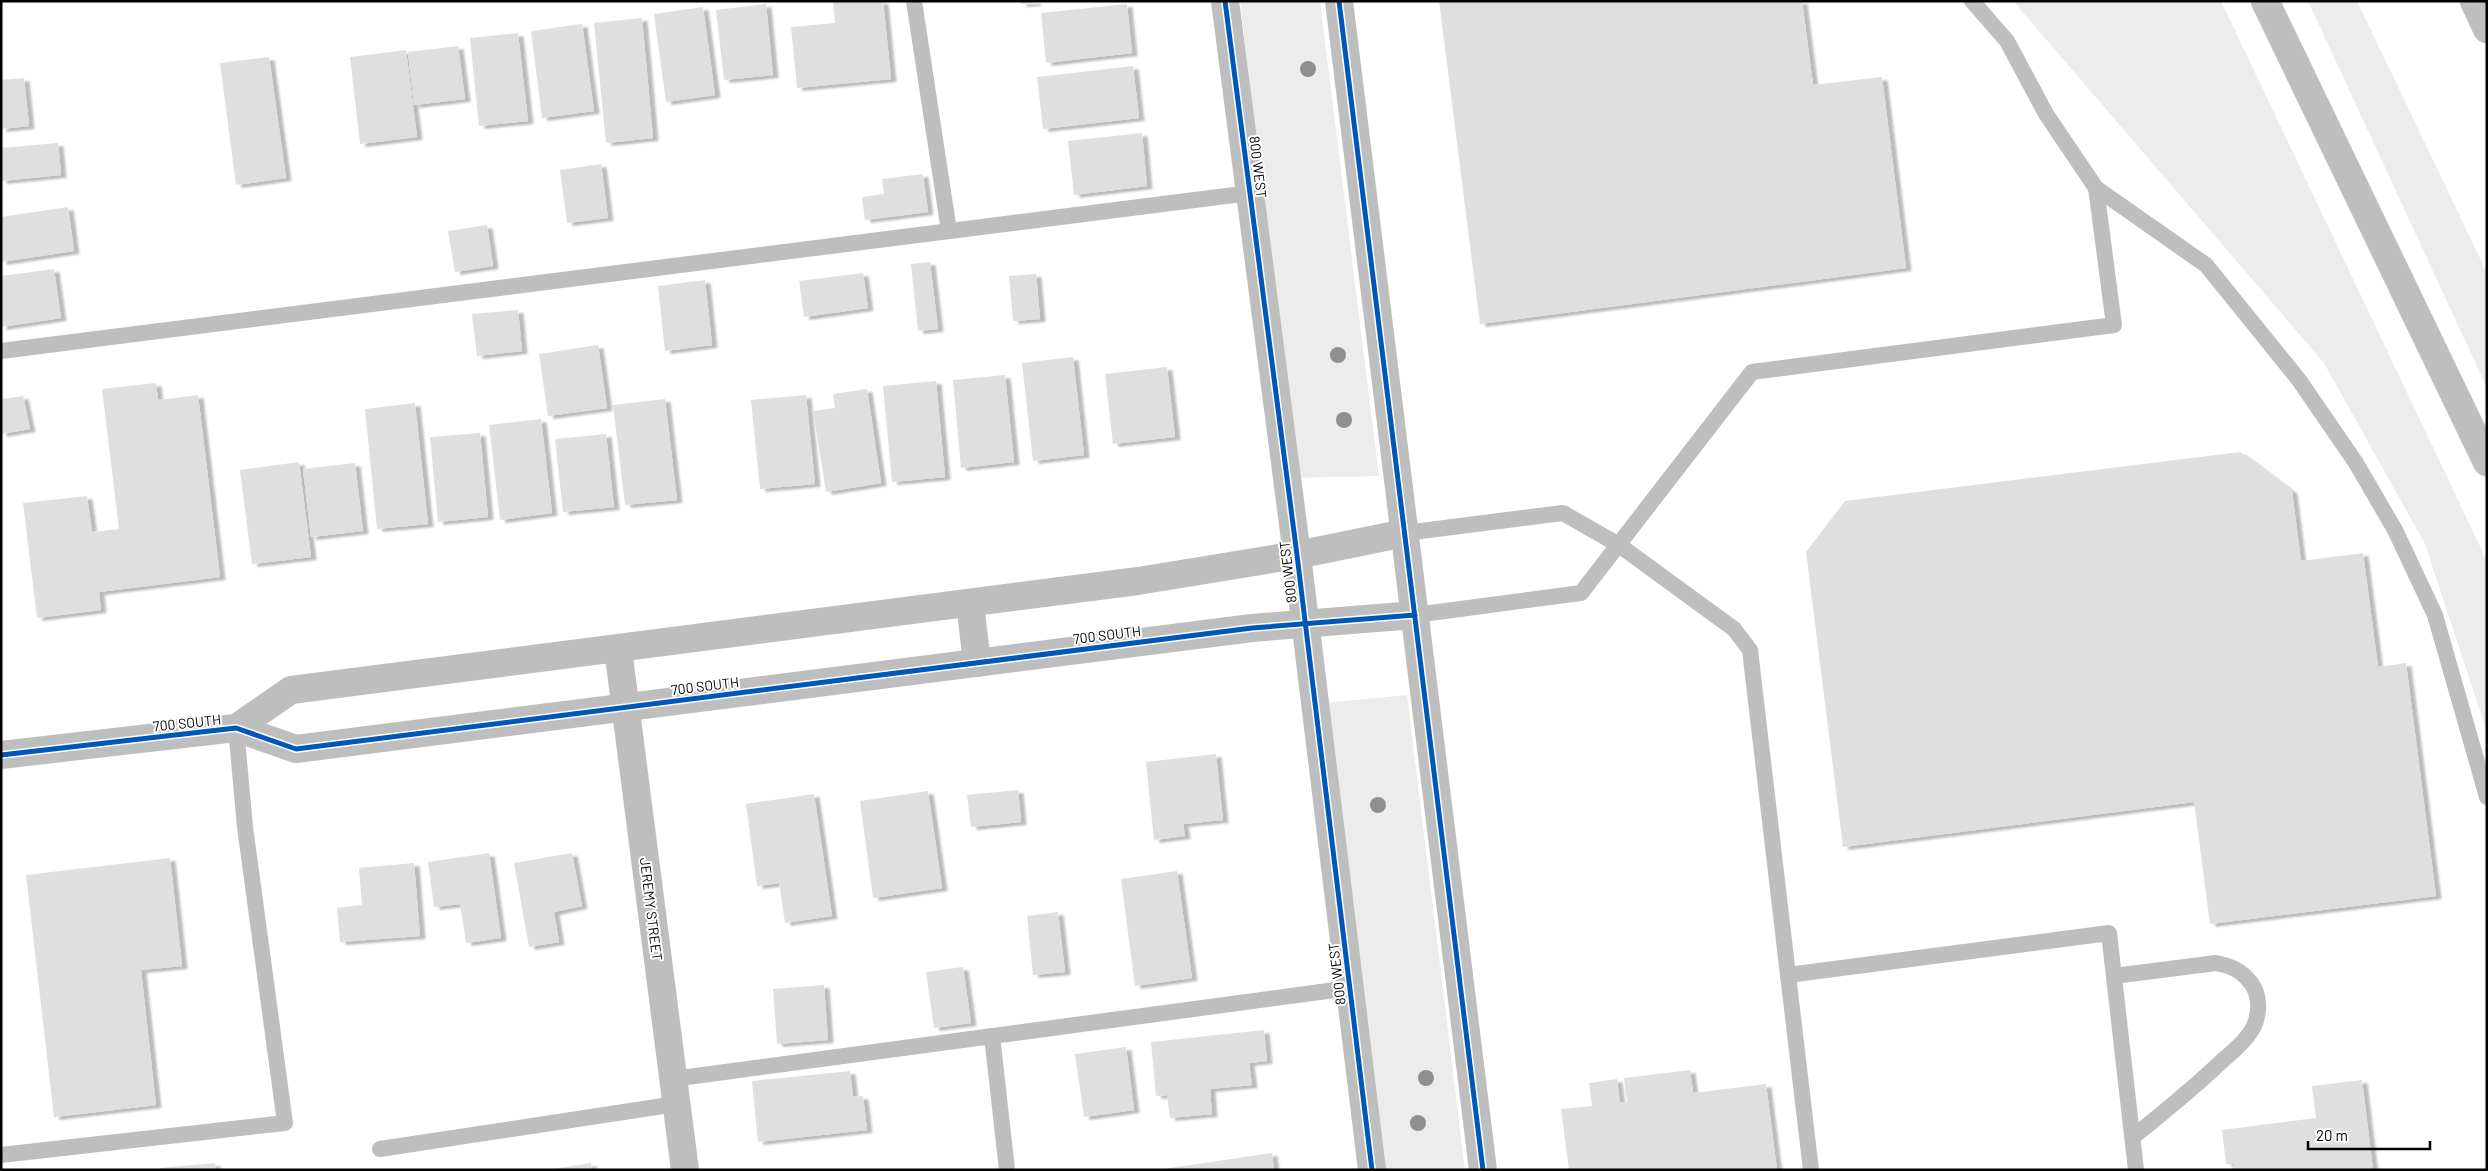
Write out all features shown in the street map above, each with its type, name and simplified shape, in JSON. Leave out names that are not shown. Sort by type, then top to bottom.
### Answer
[{"type":"main road","name":"800 WEST","points":[[1226,1],[1298,555],[1372,1170]]},
{"type":"main road","points":[[1339,1],[1483,1170]]},
{"type":"main road","points":[[2265,1],[2487,462]]},
{"type":"main road","points":[[2474,1],[2487,29]]},
{"type":"main road","name":"700 SOUTH","points":[[236,728],[291,690],[1138,581],[1298,555],[1405,533]]},
{"type":"main road","points":[[970,603],[977,663]]},
{"type":"main road","name":"700 SOUTH","points":[[1,755],[236,728],[296,749],[1252,628],[1415,615]]},
{"type":"main road","name":"JEREMY STREET","points":[[618,649],[685,1170]]},
{"type":"lane","points":[[914,1],[949,231]]},
{"type":"lane","points":[[1972,1],[2007,41],[2046,114],[2096,188],[2206,265],[2299,380],[2356,463],[2395,530],[2435,615],[2487,797]]},
{"type":"lane","points":[[1415,615],[1581,593],[1752,372],[2114,325],[2096,188]]},
{"type":"lane","points":[[1,351],[1250,193]]},
{"type":"lane","points":[[1405,533],[1563,513],[1619,546],[1734,629],[1750,650],[1811,1170]]},
{"type":"lane","points":[[1,1156],[285,1123],[245,827],[236,728]]},
{"type":"lane","points":[[1788,975],[2109,933],[2136,1170]]},
{"type":"lane","points":[[2114,976],[2216,963],[2232,966],[2246,976],[2255,988],[2259,1009],[2253,1028],[2236,1049],[2191,1091],[2133,1137]]},
{"type":"lane","points":[[380,1149],[675,1091],[992,1036],[1350,988]]},
{"type":"lane","points":[[992,1036],[1007,1170]]},
{"type":"shaded area","points":[[1240,1],[1320,1],[1379,476],[1296,478]]},
{"type":"shaded area","points":[[2013,1],[2221,1],[2487,561],[2487,732],[2425,544],[2324,363]]},
{"type":"shaded area","points":[[2308,1],[2357,1],[2487,273],[2487,388]]},
{"type":"shaded area","points":[[1407,695],[1465,1170],[1383,1170],[1324,703]]},
{"type":"building","points":[[833,1],[883,1],[891,79],[797,88],[791,27],[835,23]]},
{"type":"building","points":[[1021,1],[1035,1],[1035,3],[1021,4]]},
{"type":"building","points":[[1439,1],[1802,1],[1813,85],[1882,77],[1906,268],[1480,324]]},
{"type":"building","points":[[766,4],[773,75],[724,80],[716,10]]},
{"type":"building","points":[[1127,4],[1132,53],[1046,63],[1041,13]]},
{"type":"building","points":[[703,7],[715,95],[666,102],[654,14]]},
{"type":"building","points":[[642,18],[653,138],[606,143],[594,23]]},
{"type":"building","points":[[582,24],[594,111],[542,118],[531,31]]},
{"type":"building","points":[[518,33],[528,121],[479,126],[470,38]]},
{"type":"building","points":[[458,46],[465,99],[414,105],[408,52]]},
{"type":"building","points":[[406,50],[417,137],[360,144],[350,57]]},
{"type":"building","points":[[269,57],[286,178],[236,185],[220,63]]},
{"type":"building","points":[[1133,66],[1139,118],[1043,129],[1037,77]]},
{"type":"building","points":[[24,78],[29,126],[1,129],[1,80]]},
{"type":"building","points":[[1142,133],[1147,186],[1074,195],[1068,141]]},
{"type":"building","points":[[58,143],[61,175],[1,181],[1,148]]},
{"type":"building","points":[[601,164],[608,218],[567,223],[560,170]]},
{"type":"building","points":[[923,174],[928,212],[865,220],[862,197],[884,194],[882,179]]},
{"type":"building","points":[[68,207],[74,251],[1,262],[1,217]]},
{"type":"building","points":[[487,225],[493,266],[455,272],[448,231]]},
{"type":"building","points":[[930,262],[938,329],[918,331],[911,264]]},
{"type":"building","points":[[54,269],[61,318],[1,327],[1,276]]},
{"type":"building","points":[[863,273],[868,308],[804,317],[799,281]]},
{"type":"building","points":[[1036,274],[1040,319],[1013,321],[1009,276]]},
{"type":"building","points":[[705,280],[712,345],[665,351],[658,286]]},
{"type":"building","points":[[518,310],[522,351],[477,356],[472,314]]},
{"type":"building","points":[[598,345],[607,408],[548,416],[539,354]]},
{"type":"building","points":[[1073,357],[1084,455],[1033,461],[1022,363]]},
{"type":"building","points":[[1167,367],[1175,437],[1113,444],[1105,374]]},
{"type":"building","points":[[1005,375],[1014,462],[961,468],[953,380]]},
{"type":"building","points":[[936,381],[945,477],[892,482],[883,386]]},
{"type":"building","points":[[156,383],[158,400],[198,395],[220,577],[99,592],[101,610],[37,618],[23,503],[87,496],[92,532],[119,529],[102,389]]},
{"type":"building","points":[[867,389],[881,483],[826,492],[813,411],[835,408],[833,394]]},
{"type":"building","points":[[806,395],[815,484],[760,489],[751,400]]},
{"type":"building","points":[[23,396],[30,429],[1,434],[1,399]]},
{"type":"building","points":[[665,399],[677,500],[625,505],[613,405]]},
{"type":"building","points":[[415,403],[428,524],[377,529],[365,409]]},
{"type":"building","points":[[541,419],[552,513],[500,520],[489,425]]},
{"type":"building","points":[[480,433],[488,517],[438,522],[430,437]]},
{"type":"building","points":[[606,434],[614,507],[563,512],[555,439]]},
{"type":"building","points":[[2240,452],[2292,491],[2301,561],[2363,553],[2378,667],[2406,663],[2436,896],[2210,924],[2194,802],[1843,847],[1806,552],[1845,501]]},
{"type":"building","points":[[299,462],[311,557],[252,564],[240,470]]},
{"type":"building","points":[[355,463],[363,531],[311,537],[303,469]]},
{"type":"building","points":[[1216,754],[1223,820],[1183,824],[1185,836],[1154,840],[1146,762]]},
{"type":"building","points":[[1018,790],[1021,822],[971,827],[967,795]]},
{"type":"building","points":[[928,791],[942,888],[873,898],[860,801]]},
{"type":"building","points":[[814,794],[832,916],[785,923],[779,883],[757,886],[746,804]]},
{"type":"building","points":[[489,853],[501,938],[466,943],[460,904],[434,907],[428,862]]},
{"type":"building","points":[[572,853],[582,906],[554,912],[559,942],[529,947],[514,863]]},
{"type":"building","points":[[170,858],[182,966],[141,970],[156,1105],[54,1117],[26,875]]},
{"type":"building","points":[[414,863],[420,936],[340,942],[337,908],[362,905],[359,868]]},
{"type":"building","points":[[1177,871],[1192,978],[1135,986],[1121,879]]},
{"type":"building","points":[[1058,912],[1065,972],[1033,975],[1027,916]]},
{"type":"building","points":[[963,967],[971,1023],[934,1028],[926,972]]},
{"type":"building","points":[[824,985],[828,1040],[777,1044],[773,989]]},
{"type":"building","points":[[1264,1030],[1267,1061],[1249,1063],[1252,1085],[1210,1089],[1212,1114],[1170,1118],[1167,1095],[1156,1096],[1151,1042]]},
{"type":"building","points":[[1126,1047],[1134,1110],[1084,1117],[1075,1054]]},
{"type":"building","points":[[1690,1070],[1693,1093],[1766,1084],[1777,1170],[1569,1170],[1561,1109],[1592,1106],[1589,1083],[1617,1079],[1620,1103],[1627,1102],[1624,1078]]},
{"type":"building","points":[[850,1071],[853,1097],[863,1096],[867,1130],[758,1142],[752,1081]]},
{"type":"building","points":[[2362,1080],[2373,1170],[2231,1170],[2234,1164],[2226,1164],[2222,1130],[2316,1118],[2312,1086]]},
{"type":"building","points":[[1272,1153],[1274,1170],[1163,1170],[1163,1169]]},
{"type":"building","points":[[215,1163],[216,1170],[160,1170],[160,1168]]},
{"type":"building","points":[[591,1163],[592,1170],[552,1170],[552,1169]]},
{"type":"cycle path","points":[[1225,1],[1297,555],[1372,1170]]},
{"type":"cycle path","points":[[1339,1],[1483,1170]]},
{"type":"cycle path","points":[[1,755],[236,728],[296,749],[1252,628],[1415,615]]}]
